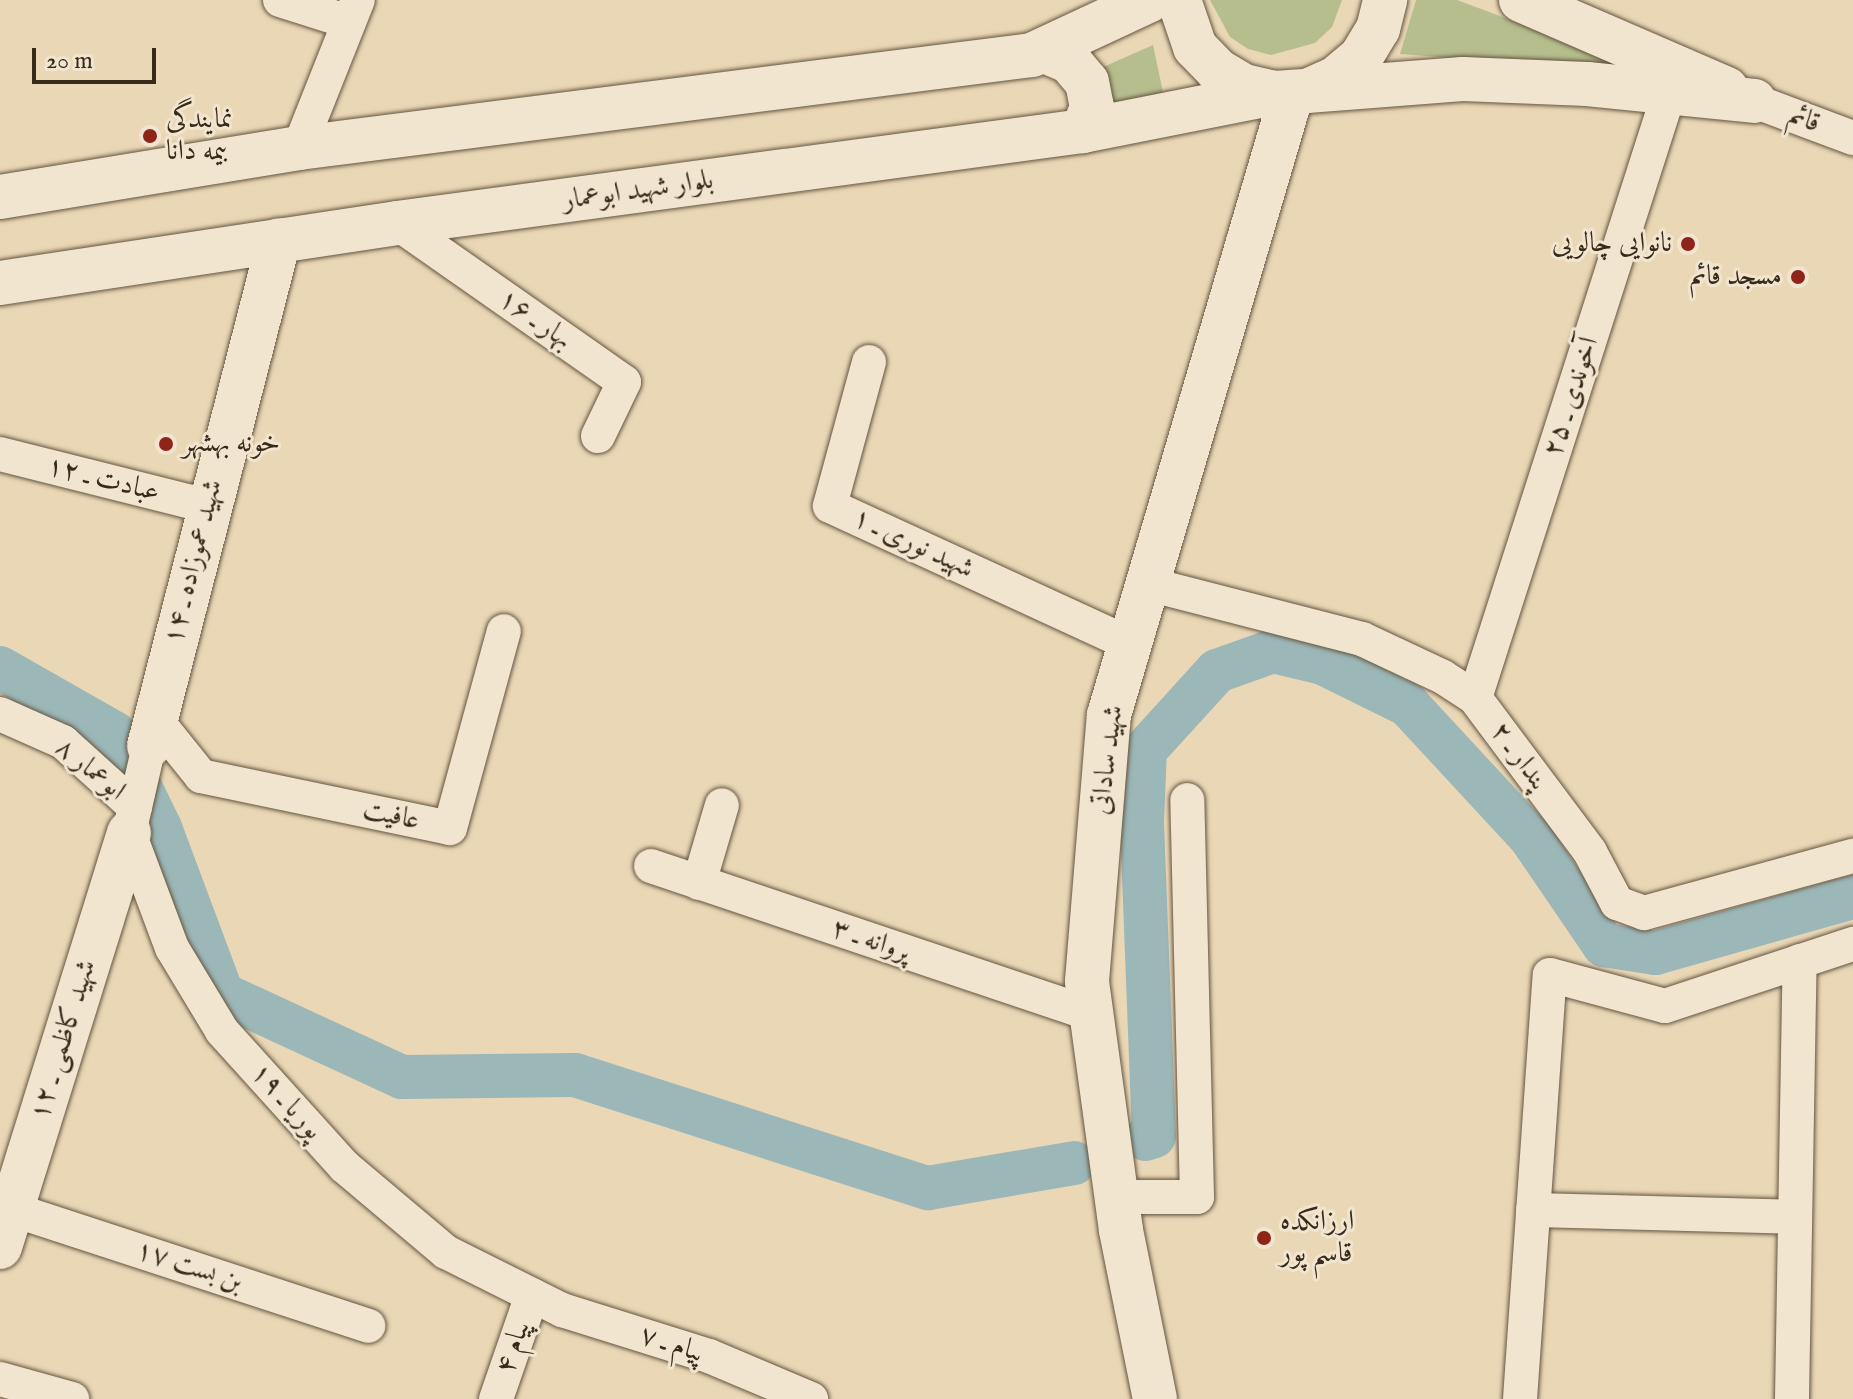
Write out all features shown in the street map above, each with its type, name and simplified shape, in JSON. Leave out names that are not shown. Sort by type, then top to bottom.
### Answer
[{"type":"street","points":[[280,0],[353,11],[299,148]]},
{"type":"street","points":[[0,197],[299,148],[658,106],[1047,52],[1150,0]]},
{"type":"street","points":[[1179,0],[1195,47],[1217,70],[1244,86],[1291,92],[1463,79],[1587,84],[1668,96],[1754,101]]},
{"type":"street","points":[[1291,92],[1336,78],[1361,57],[1378,29],[1385,0]]},
{"type":"street","points":[[1521,0],[1754,101]]},
{"type":"street","points":[[1047,52],[1070,62],[1087,82],[1092,107],[1083,131]]},
{"type":"street","name":"بلوار شهید ابوعمار","points":[[0,283],[397,223],[1083,131],[1291,92]]},
{"type":"street","name":"شهید ساداتی","points":[[1155,1399],[1116,1197],[1087,981],[1109,715],[1291,92]]},
{"type":"street","name":"آخوندی ـ ۲۵","points":[[1475,698],[1668,96]]},
{"type":"street","name":"قائم","points":[[1754,101],[1853,138]]},
{"type":"street","name":"بهار ـ ۱۶","points":[[397,223],[624,382],[598,436]]},
{"type":"street","name":"شهید عموزاده ـ ۱۴","points":[[153,733],[207,506],[279,240]]},
{"type":"street","name":"شهید نوری ـ ۱","points":[[869,362],[830,506],[1130,644]]},
{"type":"street","name":"عبادت ـ ۱۲","points":[[0,454],[207,506]]},
{"type":"street","name":"پندار ـ ۲","points":[[1148,584],[1362,639],[1443,677],[1475,698],[1590,852],[1617,903],[1644,913],[1853,856]]},
{"type":"street","name":"عافیت","points":[[153,733],[201,776],[450,828],[504,631]]},
{"type":"street","name":"ابوعمار ۸","points":[[0,714],[63,742],[132,820]]},
{"type":"street","points":[[132,820],[153,733]]},
{"type":"street","points":[[1116,1197],[1197,1197],[1187,800]]},
{"type":"street","points":[[699,883],[722,805]]},
{"type":"street","name":"شهید کاظمی ـ ۱۲","points":[[4,1229],[132,820]]},
{"type":"street","name":"پوریا ـ ۱۹","points":[[132,820],[172,948],[222,1031],[345,1167],[446,1252],[532,1295]]},
{"type":"street","name":"پروانه ـ ۳","points":[[651,866],[1091,1014]]},
{"type":"street","points":[[1520,1399],[1550,975],[1665,1006],[1853,944]]},
{"type":"street","points":[[1792,1399],[1800,961]]},
{"type":"street","points":[[1533,1210],[1795,1217]]},
{"type":"street","name":"بن بست ۱۷","points":[[4,1229],[368,1326]]},
{"type":"street","name":"پیام ۴","points":[[496,1399],[532,1295]]},
{"type":"street","name":"پیام ـ ۷","points":[[532,1295],[562,1310],[709,1356],[811,1399]]},
{"type":"street","points":[[0,1379],[72,1399]]},
{"type":"green space","points":[[1210,0],[1342,0],[1332,27],[1315,43],[1271,55],[1248,49],[1230,37]]},
{"type":"green space","points":[[1416,0],[1457,0],[1653,73],[1400,54]]},
{"type":"green space","points":[[1153,45],[1164,97],[1117,108],[1101,68]]},
{"type":"waterway","points":[[1145,1139],[1154,1136],[1142,821],[1145,750],[1217,671],[1273,651],[1323,663],[1408,705],[1531,838],[1604,945],[1655,953],[1853,897]]},
{"type":"waterway","points":[[0,668],[114,733],[160,828],[222,994],[402,1077],[575,1075],[928,1188],[1074,1163]]},
{"type":"place","name":"نمایندگی بیمه دانا","points":[[150,136]]},
{"type":"place","name":"نانوایی چالویی","points":[[1688,244]]},
{"type":"place","name":"مسجد قائم","points":[[1798,277]]},
{"type":"place","name":"خونه بهشهر","points":[[166,444]]},
{"type":"place","name":"ارزانکده قاسم پور","points":[[1264,1238]]}]
